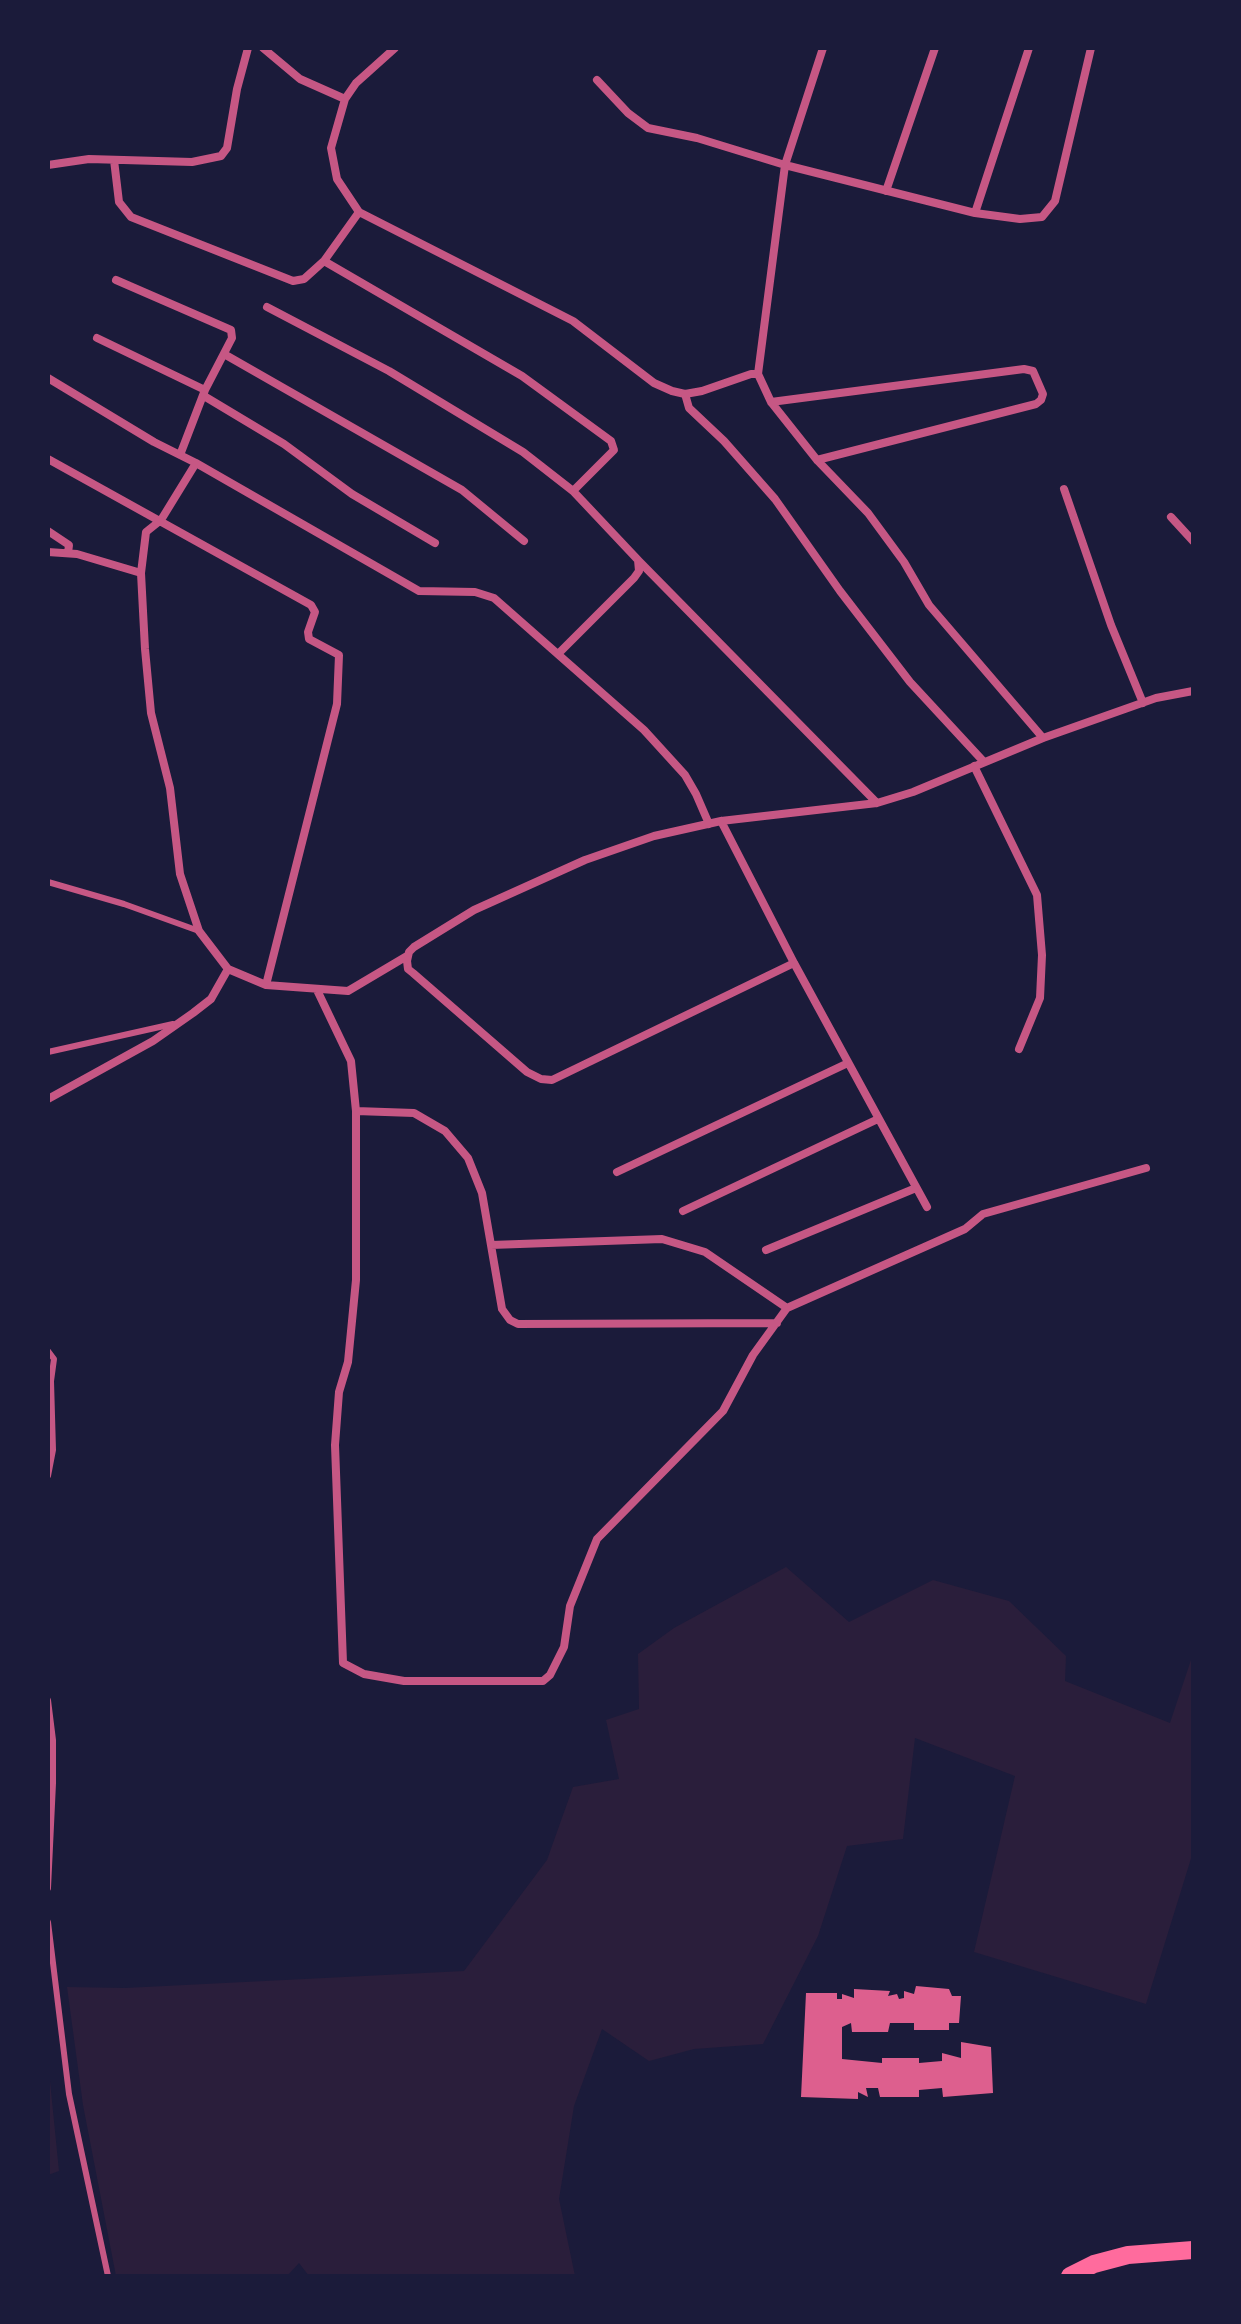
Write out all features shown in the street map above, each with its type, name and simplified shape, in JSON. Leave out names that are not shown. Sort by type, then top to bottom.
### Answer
[{"type":"main road","points":[[1070,2276],[1094,2264],[1128,2255],[1193,2250]]},
{"type":"street","points":[[48,165],[89,159],[192,162],[221,156],[227,148],[248,48]]},
{"type":"street","points":[[263,48],[300,79],[345,99]]},
{"type":"street","points":[[395,48],[356,83],[345,99],[331,148],[337,179],[359,212],[573,321],[654,383],[685,394],[758,374]]},
{"type":"street","points":[[823,48],[785,165],[758,374],[771,402],[817,460],[868,513],[904,562],[929,605],[1043,738]]},
{"type":"street","points":[[886,191],[935,48]]},
{"type":"street","points":[[975,213],[1029,48]]},
{"type":"street","points":[[597,80],[628,113],[648,128],[697,138],[785,165],[975,213],[1020,219],[1042,217],[1055,201],[1091,48]]},
{"type":"street","points":[[114,160],[119,202],[131,217],[293,281],[304,279],[324,261],[359,212]]},
{"type":"street","points":[[324,261],[522,376],[611,441],[614,450],[573,491]]},
{"type":"street","points":[[116,280],[231,330],[232,338],[204,393],[180,455]]},
{"type":"street","points":[[267,307],[443,403],[523,452],[573,491],[877,803]]},
{"type":"street","points":[[97,338],[204,393],[284,444],[352,494],[435,543]]},
{"type":"street","points":[[224,354],[462,490],[524,541]]},
{"type":"street","points":[[771,402],[1024,369],[1033,371],[1043,394],[1036,404],[817,460]]},
{"type":"street","points":[[48,378],[154,442],[419,591],[486,593],[644,730],[685,775],[709,824]]},
{"type":"street","points":[[685,394],[689,408],[724,441],[775,499],[910,682],[984,762]]},
{"type":"street","points":[[48,459],[311,605],[315,612],[308,632],[309,639],[339,655],[335,714],[266,985]]},
{"type":"street","points":[[196,463],[161,520],[146,532],[141,573],[151,713],[170,788],[180,874],[199,931],[228,969],[266,985],[348,991],[407,956],[414,947],[462,917],[585,860],[654,836],[721,821],[877,803],[913,792],[1043,738],[1143,703],[1193,691]]},
{"type":"street","points":[[1064,489],[1111,625],[1143,703]]},
{"type":"street","points":[[1171,517],[1193,541]]},
{"type":"street","points":[[48,531],[69,545],[68,553]]},
{"type":"street","points":[[48,552],[68,553],[141,573]]},
{"type":"street","points":[[558,654],[634,578],[639,571],[638,560]]},
{"type":"street","points":[[974,766],[1037,895],[1042,955],[1040,998],[1019,1049]]},
{"type":"street","points":[[721,821],[794,963],[927,1207]]},
{"type":"street","points":[[407,956],[408,969],[527,1072],[541,1079],[552,1080],[794,963]]},
{"type":"street","points":[[48,1099],[153,1041],[177,1024],[211,999],[228,969]]},
{"type":"street","points":[[317,990],[351,1061],[356,1111],[356,1280],[348,1362],[339,1392],[335,1445],[343,1663],[364,1674],[404,1681],[543,1681],[550,1675],[564,1647],[570,1606],[597,1539],[723,1411],[753,1355],[787,1308],[965,1229],[983,1214],[1146,1168]]},
{"type":"street","points":[[617,1172],[848,1063]]},
{"type":"street","points":[[356,1111],[414,1113],[445,1131],[468,1158],[482,1193],[502,1309],[510,1320],[518,1324],[777,1323]]},
{"type":"street","points":[[683,1211],[878,1119]]},
{"type":"street","points":[[766,1250],[916,1188]]},
{"type":"street","points":[[491,1245],[662,1239],[705,1252],[787,1308]]},
{"type":"lane","points":[[48,882],[124,904],[199,931]]},
{"type":"lane","points":[[48,1052],[177,1024]]},
{"type":"lane","points":[[48,1351],[54,1359],[51,1381],[53,1450],[48,1476]]},
{"type":"lane","points":[[48,1700],[53,1740],[53,1783],[48,1888]]},
{"type":"lane","points":[[48,1922],[69,2094],[108,2276]]},
{"type":"shaded area","points":[[786,1567],[849,1622],[933,1580],[1009,1601],[1066,1656],[1065,1681],[1170,1723],[1193,1654],[1193,1852],[1146,2004],[974,1952],[1015,1776],[915,1738],[903,1839],[847,1846],[818,1936],[763,2044],[694,2049],[649,2061],[602,2029],[574,2106],[559,2199],[575,2276],[309,2276],[299,2263],[287,2276],[116,2276],[83,2105],[67,1987],[125,1988],[464,1971],[547,1860],[573,1787],[619,1779],[606,1720],[639,1709],[638,1654],[674,1628]]},
{"type":"shaded area","points":[[48,2061],[59,2171],[48,2175]]},
{"type":"building","points":[[916,1986],[949,1989],[952,1996],[961,1996],[959,2023],[949,2023],[949,2030],[914,2030],[914,2023],[890,2023],[888,2032],[852,2032],[851,2023],[842,2027],[842,2059],[882,2063],[882,2058],[919,2058],[919,2063],[942,2061],[942,2053],[961,2058],[961,2042],[991,2047],[993,2093],[943,2097],[942,2088],[919,2090],[919,2097],[880,2097],[878,2088],[866,2088],[868,2097],[858,2092],[858,2099],[801,2097],[806,1993],[837,1993],[837,1999],[842,1999],[842,1994],[854,1998],[854,1989],[890,1991],[888,1996],[897,1994],[899,1999],[904,1998],[904,1991],[914,1994]]}]
